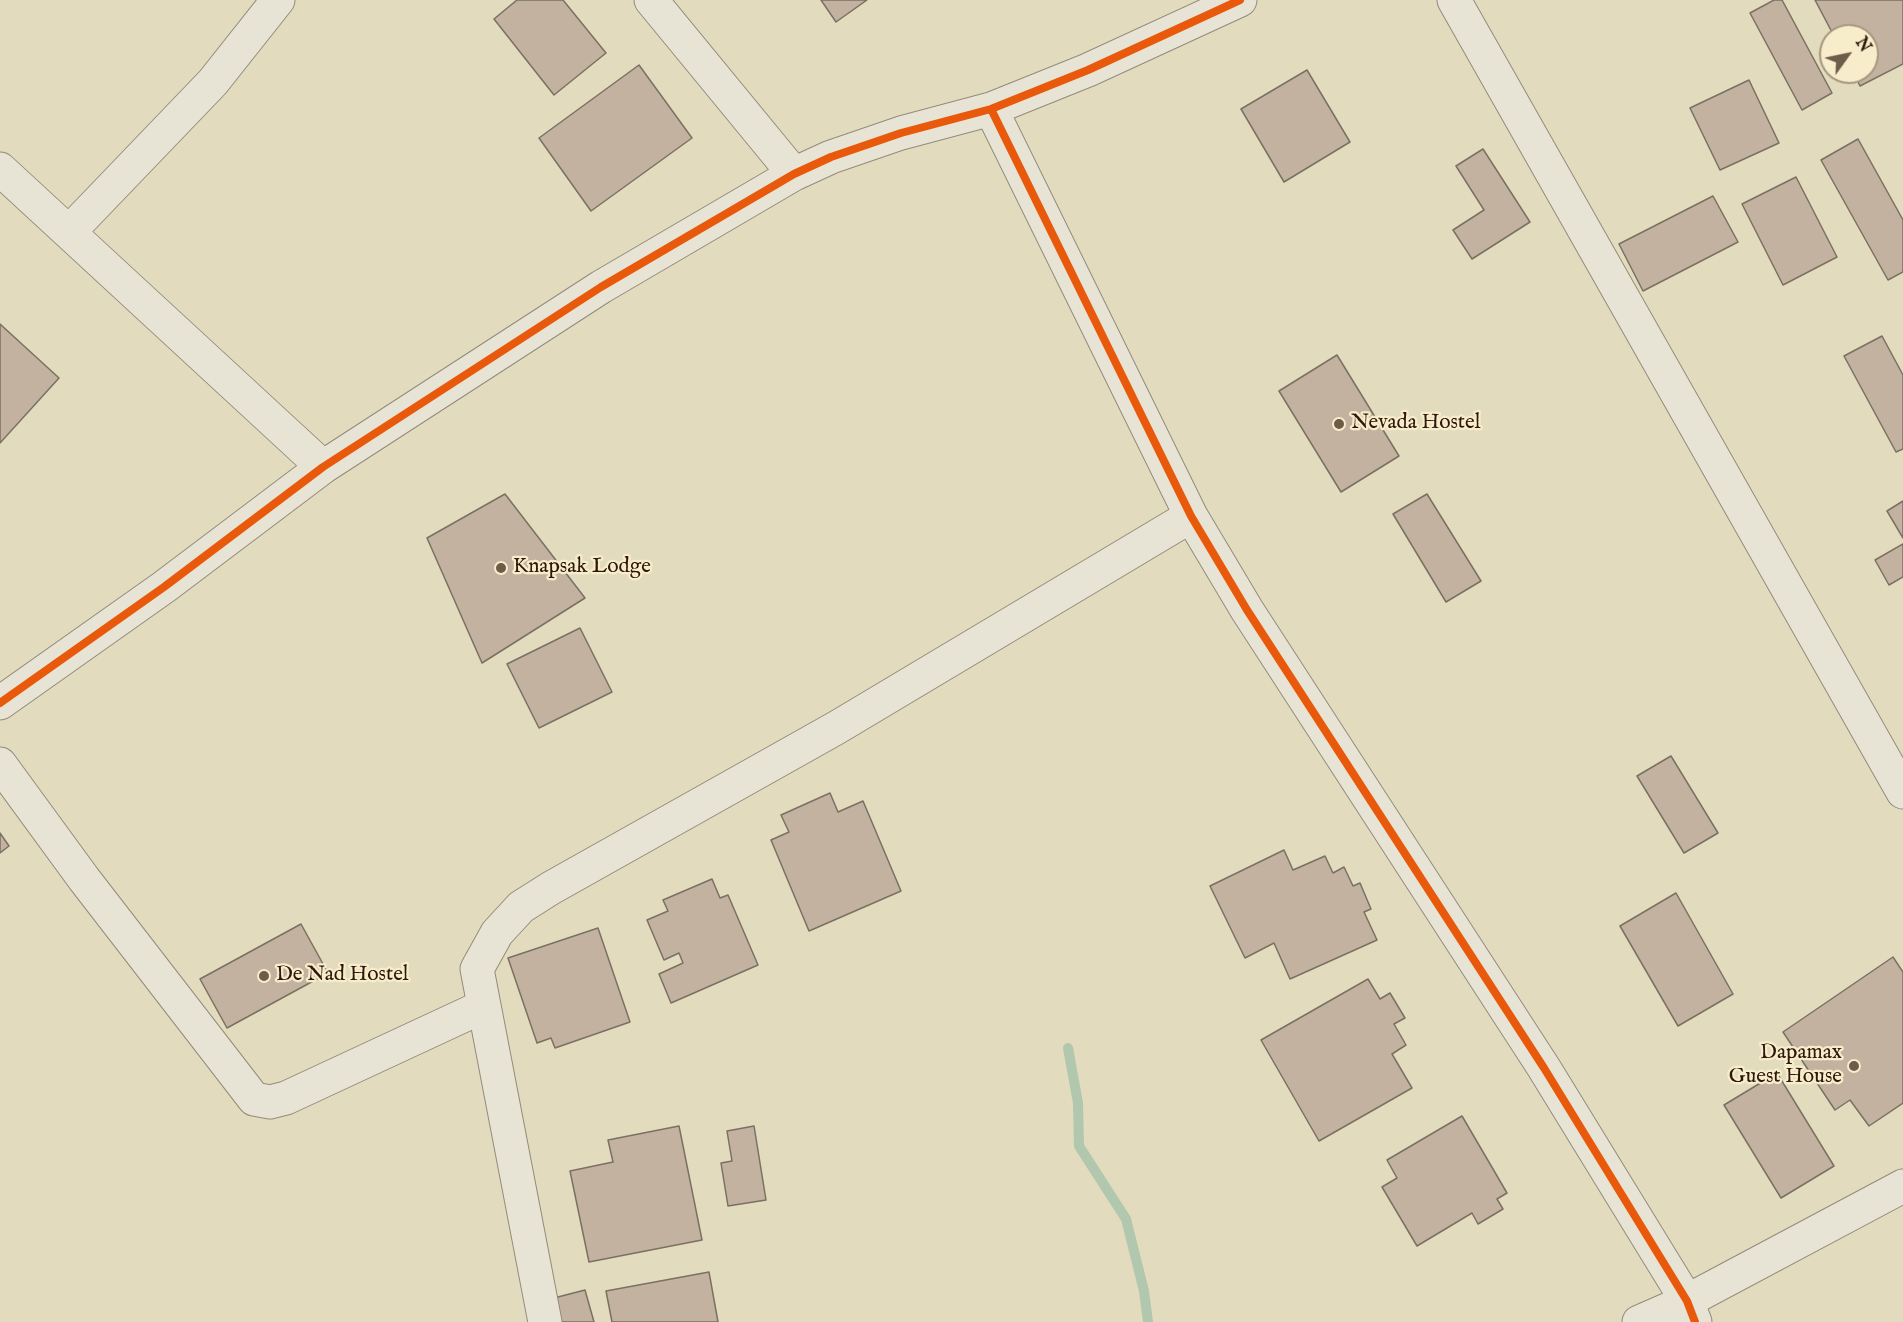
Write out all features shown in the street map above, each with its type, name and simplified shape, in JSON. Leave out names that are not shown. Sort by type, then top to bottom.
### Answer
[{"type":"street","points":[[69,232],[213,82],[278,0]]},
{"type":"street","points":[[651,0],[794,174]]},
{"type":"street","points":[[1455,0],[1903,792]]},
{"type":"street","points":[[0,703],[164,587],[323,467],[600,287],[794,174],[831,157],[901,133],[991,109],[1088,70],[1235,1]]},
{"type":"street","points":[[991,109],[1191,516],[1247,610],[1544,1068],[1691,1311]]},
{"type":"street","points":[[0,169],[323,467]]},
{"type":"street","points":[[545,1322],[477,969],[497,933],[521,907],[551,888],[836,728],[1191,516]]},
{"type":"street","points":[[0,764],[84,879],[254,1099],[270,1102],[285,1098],[484,1006]]},
{"type":"street","points":[[1640,1322],[1691,1311],[1903,1185]]},
{"type":"building","points":[[517,0],[563,0],[606,53],[554,95],[494,19]]},
{"type":"building","points":[[821,0],[867,0],[836,22]]},
{"type":"building","points":[[1774,0],[1782,0],[1819,69],[1819,84],[1827,84],[1832,93],[1802,110],[1750,13]]},
{"type":"building","points":[[1815,0],[1903,0],[1903,64],[1879,76],[1879,24],[1828,24]]},
{"type":"building","points":[[639,65],[692,138],[591,211],[539,138]]},
{"type":"building","points":[[1307,70],[1350,142],[1284,182],[1241,109]]},
{"type":"building","points":[[1749,80],[1779,143],[1720,170],[1690,108]]},
{"type":"building","points":[[1858,139],[1903,220],[1903,272],[1888,280],[1821,160]]},
{"type":"building","points":[[1483,149],[1530,222],[1472,259],[1453,230],[1484,210],[1456,166]]},
{"type":"building","points":[[1796,177],[1837,257],[1783,285],[1742,204]]},
{"type":"building","points":[[1713,196],[1738,242],[1643,291],[1619,244]]},
{"type":"building","points":[[0,324],[59,378],[0,443]]},
{"type":"building","points":[[1882,336],[1903,375],[1903,449],[1896,452],[1844,356]]},
{"type":"building","name":"Nevada Hostel","points":[[1337,355],[1399,456],[1341,492],[1279,391]]},
{"type":"building","name":"Knapsak Lodge","points":[[505,494],[585,598],[482,663],[427,538]]},
{"type":"building","points":[[1427,494],[1481,581],[1446,602],[1393,514]]},
{"type":"building","points":[[1903,501],[1903,538],[1887,511]]},
{"type":"building","points":[[1903,544],[1903,577],[1889,585],[1875,560]]},
{"type":"building","points":[[580,628],[612,692],[539,728],[507,664]]},
{"type":"building","points":[[1671,756],[1718,833],[1684,853],[1637,776]]},
{"type":"building","points":[[830,793],[838,812],[863,801],[901,891],[809,931],[771,840],[789,832],[781,815]]},
{"type":"building","points":[[0,833],[9,846],[0,853]]},
{"type":"building","points":[[1284,850],[1293,870],[1325,856],[1333,873],[1344,867],[1353,886],[1360,883],[1371,909],[1364,912],[1377,940],[1290,979],[1274,943],[1245,958],[1210,886]]},
{"type":"building","points":[[712,879],[720,898],[728,895],[758,965],[671,1003],[659,974],[683,963],[679,953],[664,960],[647,920],[668,911],[663,900]]},
{"type":"building","points":[[1676,893],[1733,994],[1678,1026],[1620,926]]},
{"type":"building","name":"De Nad Hostel","points":[[301,924],[328,973],[227,1028],[200,979]]},
{"type":"building","points":[[598,928],[630,1022],[555,1048],[551,1038],[537,1043],[508,958]]},
{"type":"building","name":"Dapamax Guest House","points":[[1893,957],[1903,972],[1903,1103],[1869,1126],[1850,1100],[1835,1110],[1783,1032]]},
{"type":"building","points":[[1368,979],[1380,999],[1390,993],[1405,1018],[1394,1024],[1406,1045],[1392,1054],[1412,1088],[1319,1141],[1261,1040]]},
{"type":"building","points":[[1777,1073],[1834,1166],[1781,1198],[1724,1105]]},
{"type":"building","points":[[1462,1116],[1507,1193],[1497,1199],[1503,1209],[1478,1224],[1472,1213],[1417,1246],[1382,1187],[1397,1178],[1387,1160]]},
{"type":"building","points":[[679,1126],[702,1240],[589,1262],[570,1171],[613,1162],[608,1140]]},
{"type":"building","points":[[754,1126],[766,1200],[728,1206],[721,1163],[732,1161],[727,1131]]},
{"type":"building","points":[[709,1272],[718,1322],[612,1322],[606,1291]]},
{"type":"building","points":[[585,1290],[594,1322],[560,1322],[554,1298]]},
{"type":"waterway","points":[[1068,1048],[1078,1103],[1079,1146],[1126,1219],[1144,1291],[1148,1322]]},
{"type":"cycle path","points":[[0,703],[164,587],[323,467],[601,287],[794,174],[831,157],[901,133],[991,109],[1088,70],[1240,0]]},
{"type":"cycle path","points":[[991,109],[1191,516],[1247,610],[1544,1068],[1687,1301],[1695,1322]]},
{"type":"place","name":"Nevada Hostel","points":[[1339,424]]},
{"type":"place","name":"Knapsak Lodge","points":[[501,568]]},
{"type":"place","name":"De Nad Hostel","points":[[264,976]]},
{"type":"place","name":"Dapamax Guest House","points":[[1854,1066]]}]
